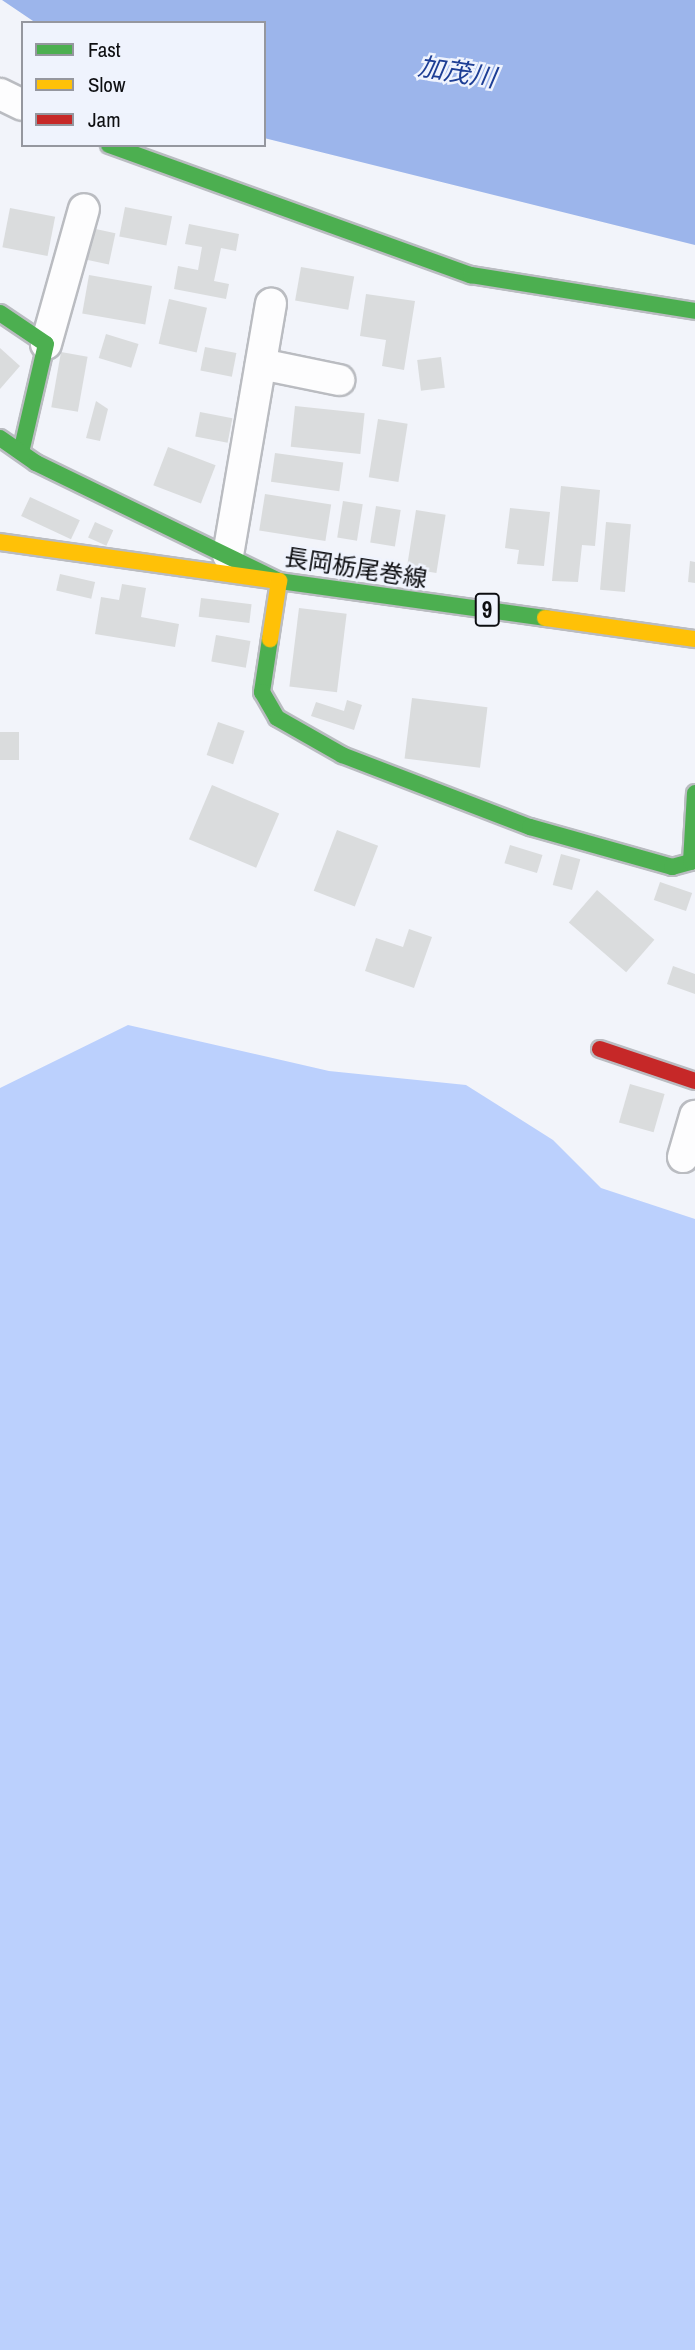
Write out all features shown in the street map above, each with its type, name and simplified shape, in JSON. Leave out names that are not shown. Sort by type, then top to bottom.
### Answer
[{"type":"street","points":[[0,94],[21,104]]},
{"type":"street","points":[[114,147],[471,275],[642,306],[695,311]]},
{"type":"street","points":[[21,452],[46,344],[84,209]]},
{"type":"street","points":[[228,555],[271,304]]},
{"type":"street","points":[[0,313],[46,344]]},
{"type":"street","points":[[261,364],[339,380]]},
{"type":"street","name":"長岡栃尾巻線","points":[[0,438],[21,452],[279,581],[695,639]]},
{"type":"street","points":[[0,542],[279,581],[262,692],[277,718],[342,755],[530,827],[672,867],[691,862],[695,793]]},
{"type":"street","points":[[600,1049],[695,1081]]},
{"type":"street","points":[[682,1157],[695,1116]]},
{"type":"shaded area","points":[[128,1025],[329,1071],[466,1085],[553,1140],[601,1188],[695,1219],[695,2350],[0,2350],[0,1088]]},
{"type":"water","name":"加茂川","points":[[2,0],[695,0],[695,245],[266,138],[266,21],[33,21]]},
{"type":"building","points":[[125,207],[172,216],[166,246],[119,236]]},
{"type":"building","points":[[10,208],[55,217],[48,256],[2,247]]},
{"type":"building","points":[[189,224],[239,234],[236,251],[221,248],[214,281],[229,284],[226,299],[174,289],[178,266],[198,270],[202,247],[185,244]]},
{"type":"building","points":[[91,228],[115,233],[109,264],[84,259]]},
{"type":"building","points":[[301,267],[354,276],[348,310],[295,300]]},
{"type":"building","points":[[89,275],[152,286],[145,325],[82,313]]},
{"type":"building","points":[[366,294],[415,301],[404,370],[382,366],[386,340],[360,336]]},
{"type":"building","points":[[169,299],[207,308],[197,353],[159,344]]},
{"type":"building","points":[[106,334],[139,344],[131,368],[99,358]]},
{"type":"building","points":[[205,347],[236,353],[232,377],[200,371]]},
{"type":"building","points":[[0,348],[20,366],[0,389]]},
{"type":"building","points":[[61,352],[88,357],[78,412],[51,407]]},
{"type":"building","points":[[441,357],[445,388],[421,391],[417,360]]},
{"type":"building","points":[[96,401],[108,409],[100,441],[86,438]]},
{"type":"building","points":[[295,406],[365,413],[360,454],[291,447]]},
{"type":"building","points":[[200,412],[232,418],[228,443],[195,437]]},
{"type":"building","points":[[378,419],[408,424],[398,482],[369,477]]},
{"type":"building","points":[[168,447],[216,465],[201,504],[153,485]]},
{"type":"building","points":[[275,453],[343,463],[339,491],[271,482]]},
{"type":"building","points":[[561,486],[600,490],[595,546],[582,545],[578,582],[552,581]]},
{"type":"building","points":[[265,494],[331,504],[325,541],[259,531]]},
{"type":"building","points":[[30,497],[80,520],[71,539],[21,516]]},
{"type":"building","points":[[343,501],[363,504],[357,541],[337,538]]},
{"type":"building","points":[[376,506],[401,510],[395,546],[370,543]]},
{"type":"building","points":[[510,508],[550,512],[544,566],[517,564],[519,550],[505,548]]},
{"type":"building","points":[[416,510],[446,515],[436,573],[407,568]]},
{"type":"building","points":[[95,522],[113,530],[106,546],[88,538]]},
{"type":"building","points":[[606,522],[631,524],[625,592],[600,590]]},
{"type":"building","points":[[690,561],[695,562],[695,583],[688,582]]},
{"type":"building","points":[[60,574],[95,582],[91,599],[56,591]]},
{"type":"building","points":[[122,584],[146,588],[141,617],[179,624],[175,647],[95,634],[101,597],[119,600]]},
{"type":"building","points":[[201,598],[252,604],[249,623],[199,617]]},
{"type":"building","points":[[299,608],[347,614],[337,692],[289,686]]},
{"type":"building","points":[[216,635],[250,641],[246,668],[211,662]]},
{"type":"building","points":[[412,698],[487,707],[480,768],[405,759]]},
{"type":"building","points":[[347,700],[362,705],[354,730],[311,716],[316,702],[344,711]]},
{"type":"building","points":[[218,722],[244,731],[233,764],[207,755]]},
{"type":"building","points":[[0,732],[19,732],[19,760],[0,760]]},
{"type":"building","points":[[212,785],[279,814],[256,868],[189,839]]},
{"type":"building","points":[[337,830],[378,846],[355,906],[314,891]]},
{"type":"building","points":[[510,845],[543,855],[537,873],[504,863]]},
{"type":"building","points":[[561,854],[580,859],[572,890],[553,885]]},
{"type":"building","points":[[660,882],[692,893],[686,911],[654,900]]},
{"type":"building","points":[[597,890],[654,940],[626,972],[569,922]]},
{"type":"building","points":[[409,929],[432,937],[414,988],[365,971],[376,938],[403,947]]},
{"type":"building","points":[[673,966],[695,974],[695,994],[667,984]]},
{"type":"building","points":[[630,1084],[665,1094],[654,1132],[619,1122]]},
{"type":"traffic: fast","points":[[115,147],[471,275],[695,311]]},
{"type":"traffic: fast","points":[[0,313],[46,344],[21,452]]},
{"type":"traffic: fast","points":[[0,438],[36,463],[279,581],[545,618]]},
{"type":"traffic: fast","points":[[270,639],[262,692],[277,718],[342,755],[530,827],[672,867],[691,862],[695,793]]},
{"type":"traffic: slow","points":[[0,542],[279,581],[270,639]]},
{"type":"traffic: slow","points":[[545,618],[695,639]]},
{"type":"traffic: jam","points":[[600,1049],[695,1081]]}]
